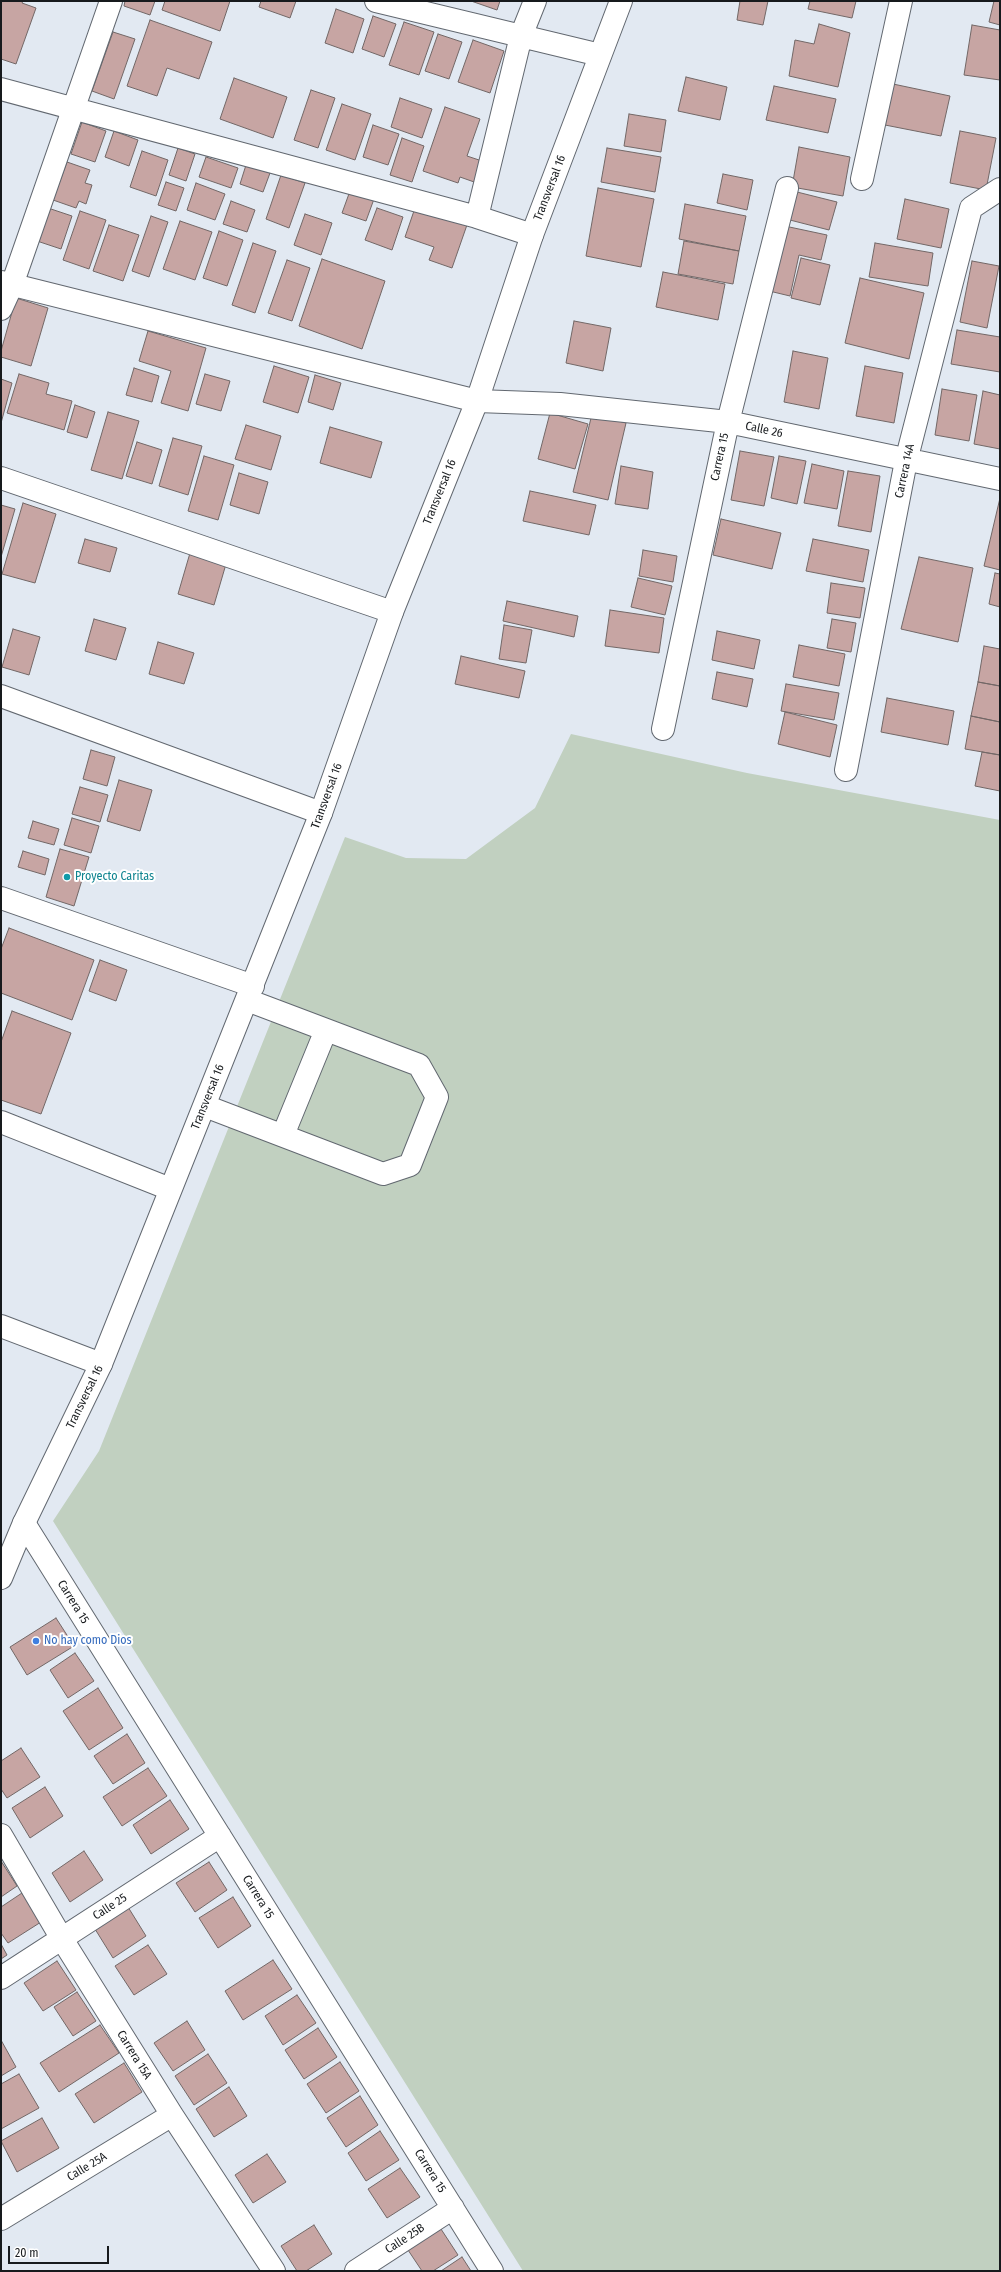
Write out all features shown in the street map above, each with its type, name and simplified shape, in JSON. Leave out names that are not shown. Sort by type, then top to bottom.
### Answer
[{"type":"street","points":[[1,309],[6,283],[74,110],[110,1]]},
{"type":"street","points":[[376,1],[600,55]]},
{"type":"street","points":[[477,217],[521,36],[535,1]]},
{"type":"street","name":"Transversal 16","points":[[1,1578],[24,1523],[101,1364],[321,813],[392,612],[477,401],[532,235],[621,1]]},
{"type":"street","points":[[862,178],[901,1]]},
{"type":"street","points":[[1,89],[74,110],[477,217],[532,235]]},
{"type":"street","name":"Carrera 15","points":[[663,728],[728,422],[787,188]]},
{"type":"street","name":"Carrera 14A","points":[[846,770],[906,461],[972,208],[1000,189]]},
{"type":"street","name":"Calle 26","points":[[6,283],[477,401],[560,404],[728,422],[906,461],[1000,479]]},
{"type":"street","points":[[1,478],[392,612]]},
{"type":"street","points":[[1,696],[321,813]]},
{"type":"street","points":[[1,898],[250,993],[326,1030],[419,1065],[437,1097],[410,1165],[383,1174],[205,1106]]},
{"type":"street","points":[[283,1135],[326,1030]]},
{"type":"street","points":[[1,1122],[170,1189]]},
{"type":"street","points":[[1,1326],[101,1364]]},
{"type":"street","name":"Carrera 15","points":[[24,1523],[492,2271]]},
{"type":"street","name":"Carrera 15A","points":[[1,1835],[62,1939],[172,2115],[274,2271]]},
{"type":"street","name":"Calle 25","points":[[1,1978],[220,1836]]},
{"type":"street","name":"Calle 25A","points":[[1,2219],[172,2115]]},
{"type":"street","name":"Calle 25B","points":[[356,2271],[453,2208]]},
{"type":"green space","points":[[571,734],[747,773],[1000,820],[1000,2271],[523,2271],[53,1521],[99,1451],[345,837],[406,858],[466,859],[535,808]]},
{"type":"building","points":[[1,1],[23,1],[22,3],[36,8],[16,64],[1,59]]},
{"type":"building","points":[[125,1],[155,1],[150,15],[124,6]]},
{"type":"building","points":[[165,1],[230,1],[220,31],[162,10]]},
{"type":"building","points":[[261,1],[296,1],[290,18],[259,7]]},
{"type":"building","points":[[471,1],[500,1],[497,10]]},
{"type":"building","points":[[740,1],[768,1],[763,25],[737,20]]},
{"type":"building","points":[[810,1],[856,1],[852,18],[808,9]]},
{"type":"building","points":[[994,1],[1000,1],[1000,25],[989,22]]},
{"type":"building","points":[[336,9],[364,19],[353,53],[325,43]]},
{"type":"building","points":[[373,16],[396,24],[384,57],[362,49]]},
{"type":"building","points":[[150,20],[212,42],[199,79],[167,68],[157,96],[127,86]]},
{"type":"building","points":[[404,22],[434,32],[419,75],[389,65]]},
{"type":"building","points":[[819,24],[850,33],[838,87],[789,76],[795,40],[814,44]]},
{"type":"building","points":[[972,25],[1000,30],[1000,80],[964,75]]},
{"type":"building","points":[[113,32],[135,39],[114,99],[92,91]]},
{"type":"building","points":[[438,34],[462,42],[449,79],[425,71]]},
{"type":"building","points":[[473,40],[504,51],[490,93],[458,82]]},
{"type":"building","points":[[686,77],[727,87],[720,120],[678,111]]},
{"type":"building","points":[[234,78],[287,97],[273,138],[220,119]]},
{"type":"building","points":[[893,84],[950,96],[941,136],[885,125]]},
{"type":"building","points":[[774,86],[836,99],[828,133],[766,120]]},
{"type":"building","points":[[311,90],[335,98],[318,148],[294,140]]},
{"type":"building","points":[[400,98],[432,109],[422,138],[391,127]]},
{"type":"building","points":[[342,104],[371,114],[355,160],[326,150]]},
{"type":"building","points":[[445,107],[480,119],[467,156],[485,162],[477,183],[460,177],[458,183],[423,171]]},
{"type":"building","points":[[629,114],[666,120],[661,152],[624,146]]},
{"type":"building","points":[[82,122],[106,131],[95,162],[71,154]]},
{"type":"building","points":[[373,125],[399,134],[388,165],[363,157]]},
{"type":"building","points":[[114,131],[138,140],[129,166],[105,157]]},
{"type":"building","points":[[960,131],[996,138],[986,190],[950,183]]},
{"type":"building","points":[[402,138],[424,146],[412,182],[390,175]]},
{"type":"building","points":[[799,147],[850,157],[843,196],[792,187]]},
{"type":"building","points":[[178,148],[195,154],[186,181],[169,175]]},
{"type":"building","points":[[607,148],[661,157],[655,192],[601,182]]},
{"type":"building","points":[[142,151],[168,160],[156,196],[130,187]]},
{"type":"building","points":[[206,157],[238,168],[231,188],[199,177]]},
{"type":"building","points":[[67,162],[90,170],[85,183],[92,185],[86,204],[79,201],[76,208],[53,200]]},
{"type":"building","points":[[246,165],[270,173],[263,192],[240,184]]},
{"type":"building","points":[[723,174],[753,180],[747,210],[717,203]]},
{"type":"building","points":[[281,175],[305,183],[289,228],[266,219]]},
{"type":"building","points":[[166,182],[184,188],[176,211],[158,205]]},
{"type":"building","points":[[196,183],[225,194],[215,220],[187,210]]},
{"type":"building","points":[[598,188],[654,199],[641,267],[586,256]]},
{"type":"building","points":[[350,191],[374,199],[366,221],[342,213]]},
{"type":"building","points":[[793,191],[837,202],[829,230],[786,219]]},
{"type":"building","points":[[905,199],[949,209],[941,248],[897,239]]},
{"type":"building","points":[[231,201],[255,210],[247,232],[223,224]]},
{"type":"building","points":[[685,204],[746,216],[739,251],[679,239]]},
{"type":"building","points":[[416,205],[468,222],[452,268],[429,260],[434,247],[405,237]]},
{"type":"building","points":[[48,208],[72,216],[61,249],[37,241]]},
{"type":"building","points":[[377,208],[403,217],[392,250],[365,240]]},
{"type":"building","points":[[80,211],[106,220],[89,269],[63,260]]},
{"type":"building","points":[[305,214],[332,223],[321,255],[294,245]]},
{"type":"building","points":[[151,216],[168,222],[149,277],[132,271]]},
{"type":"building","points":[[180,221],[212,232],[195,280],[163,269]]},
{"type":"building","points":[[109,225],[139,235],[123,281],[93,271]]},
{"type":"building","points":[[780,225],[827,235],[821,260],[799,255],[790,296],[765,290]]},
{"type":"building","points":[[219,231],[243,240],[227,286],[203,278]]},
{"type":"building","points":[[684,241],[739,251],[733,284],[678,274]]},
{"type":"building","points":[[253,243],[276,251],[255,313],[232,305]]},
{"type":"building","points":[[875,243],[933,253],[928,286],[869,277]]},
{"type":"building","points":[[801,258],[830,265],[820,305],[791,298]]},
{"type":"building","points":[[322,259],[385,281],[362,349],[299,326]]},
{"type":"building","points":[[287,260],[310,268],[292,321],[268,313]]},
{"type":"building","points":[[972,261],[999,266],[987,328],[960,322]]},
{"type":"building","points":[[663,272],[725,284],[718,320],[656,307]]},
{"type":"building","points":[[860,278],[924,293],[909,359],[845,343]]},
{"type":"building","points":[[16,298],[48,308],[31,366],[1,357],[1,351]]},
{"type":"building","points":[[574,321],[611,328],[603,371],[566,363]]},
{"type":"building","points":[[957,330],[1000,337],[1000,372],[951,364]]},
{"type":"building","points":[[148,331],[206,348],[188,411],[161,403],[171,371],[139,361]]},
{"type":"building","points":[[793,351],[828,358],[819,409],[784,402]]},
{"type":"building","points":[[274,366],[309,377],[298,413],[263,402]]},
{"type":"building","points":[[865,366],[903,373],[894,423],[856,416]]},
{"type":"building","points":[[134,368],[159,376],[152,402],[126,395]]},
{"type":"building","points":[[19,374],[49,383],[46,394],[72,401],[64,430],[7,413]]},
{"type":"building","points":[[205,374],[230,381],[221,411],[196,404]]},
{"type":"building","points":[[315,375],[341,383],[333,410],[308,402]]},
{"type":"building","points":[[1,379],[12,383],[1,423]]},
{"type":"building","points":[[942,389],[977,395],[969,441],[935,435]]},
{"type":"building","points":[[983,391],[1000,395],[1000,449],[974,444]]},
{"type":"building","points":[[75,405],[95,412],[87,438],[67,432]]},
{"type":"building","points":[[108,412],[139,421],[122,479],[91,470]]},
{"type":"building","points":[[550,413],[588,424],[575,469],[538,459]]},
{"type":"building","points":[[592,414],[626,423],[608,500],[573,492]]},
{"type":"building","points":[[246,425],[281,436],[271,470],[235,459]]},
{"type":"building","points":[[330,427],[382,442],[371,478],[320,463]]},
{"type":"building","points":[[173,438],[202,446],[188,495],[159,486]]},
{"type":"building","points":[[137,442],[162,450],[152,484],[126,476]]},
{"type":"building","points":[[740,451],[774,457],[764,506],[731,500]]},
{"type":"building","points":[[204,456],[234,465],[218,520],[188,511]]},
{"type":"building","points":[[779,456],[806,461],[797,504],[771,498]]},
{"type":"building","points":[[812,464],[844,471],[837,509],[804,503]]},
{"type":"building","points":[[621,466],[653,472],[648,509],[615,504]]},
{"type":"building","points":[[848,471],[880,476],[871,532],[838,526]]},
{"type":"building","points":[[239,473],[268,482],[259,514],[230,505]]},
{"type":"building","points":[[530,491],[596,505],[589,535],[523,521]]},
{"type":"building","points":[[1000,498],[1000,570],[984,566]]},
{"type":"building","points":[[23,503],[56,514],[35,583],[2,574]]},
{"type":"building","points":[[1,505],[15,509],[1,557]]},
{"type":"building","points":[[721,519],[781,533],[772,569],[713,555]]},
{"type":"building","points":[[85,539],[117,548],[110,572],[78,563]]},
{"type":"building","points":[[813,539],[869,550],[863,582],[806,571]]},
{"type":"building","points":[[643,550],[677,556],[673,582],[639,576]]},
{"type":"building","points":[[190,553],[226,564],[214,605],[178,594]]},
{"type":"building","points":[[919,557],[973,568],[958,642],[901,629]]},
{"type":"building","points":[[995,573],[1000,574],[1000,607],[989,604]]},
{"type":"building","points":[[638,578],[672,586],[665,615],[631,607]]},
{"type":"building","points":[[831,583],[865,588],[860,618],[827,613]]},
{"type":"building","points":[[507,601],[578,616],[574,637],[503,621]]},
{"type":"building","points":[[610,610],[664,618],[659,653],[605,646]]},
{"type":"building","points":[[94,619],[126,628],[116,660],[85,651]]},
{"type":"building","points":[[832,619],[856,623],[851,652],[827,648]]},
{"type":"building","points":[[504,625],[532,630],[526,663],[499,659]]},
{"type":"building","points":[[13,629],[40,637],[29,675],[2,667]]},
{"type":"building","points":[[717,631],[760,640],[754,669],[712,660]]},
{"type":"building","points":[[158,642],[194,653],[184,684],[149,674]]},
{"type":"building","points":[[799,645],[845,654],[839,686],[793,677]]},
{"type":"building","points":[[984,646],[1000,649],[1000,686],[978,682]]},
{"type":"building","points":[[461,656],[525,671],[519,698],[455,684]]},
{"type":"building","points":[[717,672],[753,679],[747,707],[712,699]]},
{"type":"building","points":[[978,682],[1000,686],[1000,722],[971,716]]},
{"type":"building","points":[[786,684],[839,693],[834,720],[781,711]]},
{"type":"building","points":[[887,698],[954,711],[948,745],[881,732]]},
{"type":"building","points":[[785,712],[837,725],[830,757],[778,744]]},
{"type":"building","points":[[971,716],[1000,722],[1000,755],[965,749]]},
{"type":"building","points":[[91,750],[115,757],[107,786],[83,779]]},
{"type":"building","points":[[982,752],[1000,755],[1000,791],[975,786]]},
{"type":"building","points":[[119,780],[152,790],[140,831],[107,821]]},
{"type":"building","points":[[80,787],[108,795],[100,822],[72,814]]},
{"type":"building","points":[[72,818],[99,826],[91,853],[64,845]]},
{"type":"building","points":[[33,821],[59,829],[54,845],[28,838]]},
{"type":"building","name":"Proyecto Caritas","points":[[60,849],[89,857],[74,906],[46,897]]},
{"type":"building","points":[[23,851],[49,859],[45,875],[18,867]]},
{"type":"building","points":[[9,928],[94,960],[72,1020],[1,993],[1,949]]},
{"type":"building","points":[[100,960],[127,970],[116,1001],[89,991]]},
{"type":"building","points":[[12,1011],[71,1033],[41,1114],[1,1100],[1,1042]]},
{"type":"building","points":[[56,1618],[74,1646],[27,1675],[10,1647]]},
{"type":"building","points":[[75,1653],[94,1681],[68,1698],[50,1670]]},
{"type":"building","points":[[98,1688],[123,1728],[89,1750],[63,1711]]},
{"type":"building","points":[[127,1734],[145,1763],[113,1784],[94,1756]]},
{"type":"building","points":[[21,1748],[40,1777],[7,1798],[1,1789],[1,1761]]},
{"type":"building","points":[[148,1768],[167,1796],[122,1826],[103,1797]]},
{"type":"building","points":[[45,1787],[63,1816],[30,1838],[12,1808]]},
{"type":"building","points":[[170,1800],[189,1829],[151,1854],[133,1825]]},
{"type":"building","points":[[84,1851],[103,1880],[70,1902],[52,1873]]},
{"type":"building","points":[[1,1861],[17,1886],[1,1897]]},
{"type":"building","points":[[209,1862],[227,1890],[195,1912],[176,1883]]},
{"type":"building","points":[[22,1893],[41,1922],[8,1943],[1,1933],[1,1907]]},
{"type":"building","points":[[233,1897],[251,1926],[218,1948],[199,1918]]},
{"type":"building","points":[[128,1907],[146,1936],[113,1958],[95,1929]]},
{"type":"building","points":[[1,1944],[7,1955],[1,1959]]},
{"type":"building","points":[[148,1945],[167,1974],[134,1995],[115,1966]]},
{"type":"building","points":[[273,1960],[292,1989],[243,2020],[225,1991]]},
{"type":"building","points":[[57,1961],[76,1990],[43,2011],[24,1983]]},
{"type":"building","points":[[77,1992],[96,2021],[73,2036],[54,2007]]},
{"type":"building","points":[[297,1995],[316,2023],[283,2045],[265,2016]]},
{"type":"building","points":[[187,2021],[205,2050],[173,2071],[154,2043]]},
{"type":"building","points":[[100,2025],[119,2053],[59,2092],[40,2063]]},
{"type":"building","points":[[318,2028],[337,2057],[304,2079],[285,2050]]},
{"type":"building","points":[[1,2040],[16,2067],[1,2076]]},
{"type":"building","points":[[208,2054],[227,2083],[194,2105],[175,2076]]},
{"type":"building","points":[[340,2062],[359,2091],[326,2113],[307,2084]]},
{"type":"building","points":[[124,2063],[142,2092],[94,2123],[75,2094]]},
{"type":"building","points":[[19,2074],[39,2108],[1,2129],[1,2084]]},
{"type":"building","points":[[229,2087],[247,2116],[214,2137],[196,2109]]},
{"type":"building","points":[[360,2096],[378,2125],[346,2147],[327,2118]]},
{"type":"building","points":[[42,2118],[59,2148],[17,2172],[1,2141]]},
{"type":"building","points":[[380,2131],[399,2160],[366,2181],[348,2153]]},
{"type":"building","points":[[267,2154],[286,2182],[253,2203],[235,2175]]},
{"type":"building","points":[[400,2168],[420,2197],[387,2218],[368,2189]]},
{"type":"building","points":[[314,2225],[332,2254],[306,2271],[297,2271],[281,2246]]},
{"type":"building","points":[[439,2226],[458,2255],[433,2271],[422,2271],[406,2247]]},
{"type":"building","points":[[462,2257],[471,2271],[441,2271]]},
{"type":"place","name":"Proyecto Caritas","points":[[67,877]]},
{"type":"place","name":"No hay como Dios","points":[[36,1641]]}]
